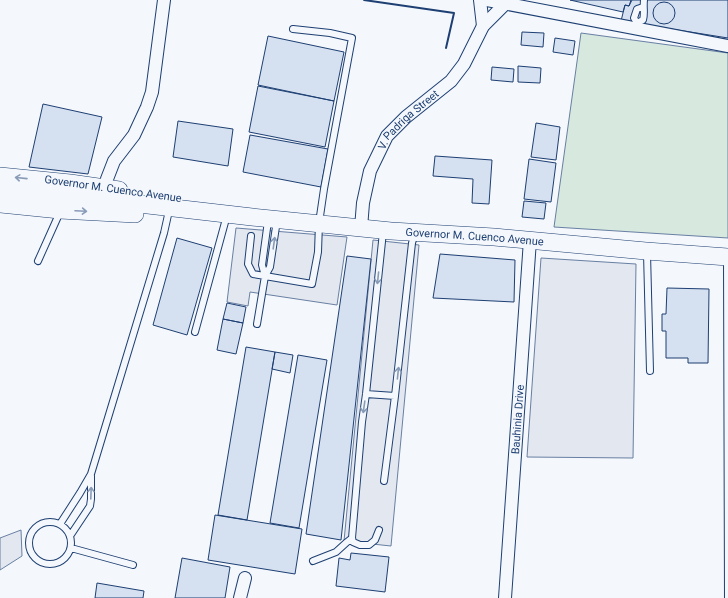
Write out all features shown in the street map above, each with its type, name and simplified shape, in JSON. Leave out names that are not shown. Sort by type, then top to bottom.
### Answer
[{"type":"main road","name":"Governor M. Cuenco Avenue","points":[[0,176],[70,183],[206,202],[225,214]]},
{"type":"main road","points":[[0,189],[61,202]]},
{"type":"main road","name":"Governor M. Cuenco Avenue","points":[[61,202],[205,218],[225,214]]},
{"type":"main road","name":"Governor M. Cuenco Avenue","points":[[0,204],[61,202],[225,214],[415,233],[530,240],[728,257]]},
{"type":"street","points":[[105,188],[114,161],[134,135],[152,92],[164,0]]},
{"type":"street","points":[[480,0],[483,26]]},
{"type":"street","points":[[487,0],[506,2],[636,26],[728,46]]},
{"type":"street","name":"V. Padriga Street","points":[[361,228],[363,203],[370,171],[387,136],[406,117],[451,81],[464,64],[483,26],[506,2]]},
{"type":"street","name":"Bauhinia Drive","points":[[505,598],[530,240]]},
{"type":"street","points":[[240,598],[244,578]]},
{"type":"lane","points":[[643,7],[637,9],[635,13],[634,18],[636,26],[643,20],[645,13],[643,7],[644,0]]},
{"type":"lane","points":[[251,236],[248,264],[253,274],[312,284],[318,252],[324,189],[352,38],[330,33],[293,29]]},
{"type":"lane","points":[[38,261],[61,202]]},
{"type":"lane","points":[[195,332],[225,214]]},
{"type":"lane","points":[[60,524],[91,474],[164,233],[168,215]]},
{"type":"lane","points":[[257,324],[264,276],[262,265],[273,219]]},
{"type":"lane","points":[[379,530],[375,540],[369,545],[360,545],[354,542],[352,538],[362,422],[384,230]]},
{"type":"lane","points":[[384,481],[412,243],[415,233]]},
{"type":"lane","points":[[646,251],[650,371]]},
{"type":"lane","points":[[728,257],[728,598]]},
{"type":"lane","points":[[366,394],[395,396]]},
{"type":"lane","points":[[70,536],[90,506],[92,488],[91,474]]},
{"type":"lane","points":[[54,522],[60,524],[70,536],[71,548],[69,554],[60,562],[54,564],[42,563],[32,555],[29,543],[30,537],[36,527],[42,524],[54,522]]},
{"type":"lane","points":[[313,561],[336,552],[352,538]]},
{"type":"lane","points":[[71,548],[132,565]]},
{"type":"shaded area","points":[[581,33],[728,53],[728,238],[554,227]]},
{"type":"shaded area","points":[[236,228],[347,237],[337,305],[250,292],[248,306],[227,302]]},
{"type":"shaded area","points":[[373,240],[419,245],[391,546],[344,541]]},
{"type":"shaded area","points":[[541,258],[636,264],[633,458],[527,457]]},
{"type":"shaded area","points":[[21,530],[22,556],[0,570],[0,538]]},
{"type":"building","points":[[570,0],[631,0],[629,6],[625,5],[623,12]]},
{"type":"building","points":[[632,0],[728,0],[728,38],[621,21],[625,5],[629,6]]},
{"type":"building","points":[[664,2],[672,5],[675,13],[672,21],[664,24],[656,21],[653,13],[656,5]]},
{"type":"building","points":[[522,32],[544,33],[543,47],[521,45]]},
{"type":"building","points":[[268,36],[344,52],[334,101],[258,85]]},
{"type":"building","points":[[555,38],[575,41],[573,55],[553,52]]},
{"type":"building","points":[[518,66],[541,68],[540,83],[518,82]]},
{"type":"building","points":[[492,67],[514,69],[513,82],[491,80]]},
{"type":"building","points":[[258,86],[334,101],[325,147],[249,132]]},
{"type":"building","points":[[43,104],[102,117],[88,174],[29,167]]},
{"type":"building","points":[[178,121],[233,129],[228,166],[173,157]]},
{"type":"building","points":[[536,123],[560,127],[556,160],[531,157]]},
{"type":"building","points":[[250,135],[328,149],[321,187],[243,172]]},
{"type":"building","points":[[435,156],[492,160],[489,204],[472,203],[473,179],[433,176]]},
{"type":"building","points":[[529,159],[556,163],[551,202],[524,199]]},
{"type":"building","points":[[524,201],[546,203],[544,219],[522,217]]},
{"type":"building","points":[[177,238],[212,248],[187,335],[153,325]]},
{"type":"building","points":[[440,254],[515,260],[514,302],[433,298]]},
{"type":"building","points":[[347,256],[371,259],[341,540],[306,534]]},
{"type":"building","points":[[667,288],[709,289],[708,363],[688,363],[688,358],[666,358],[666,331],[662,331],[662,314],[666,314]]},
{"type":"building","points":[[227,303],[246,307],[243,323],[223,319]]},
{"type":"building","points":[[223,319],[243,323],[236,354],[217,350]]},
{"type":"building","points":[[246,347],[275,352],[247,520],[218,515]]},
{"type":"building","points":[[275,352],[293,355],[290,373],[272,369]]},
{"type":"building","points":[[298,355],[327,360],[299,528],[270,523]]},
{"type":"building","points":[[215,515],[302,529],[295,574],[208,560]]},
{"type":"building","points":[[351,553],[389,557],[385,592],[336,586],[339,558],[350,560]]},
{"type":"building","points":[[182,558],[230,567],[225,598],[175,598]]},
{"type":"building","points":[[97,583],[144,591],[143,598],[95,598]]},
{"type":"wall","points":[[364,0],[454,13],[446,48]]}]
